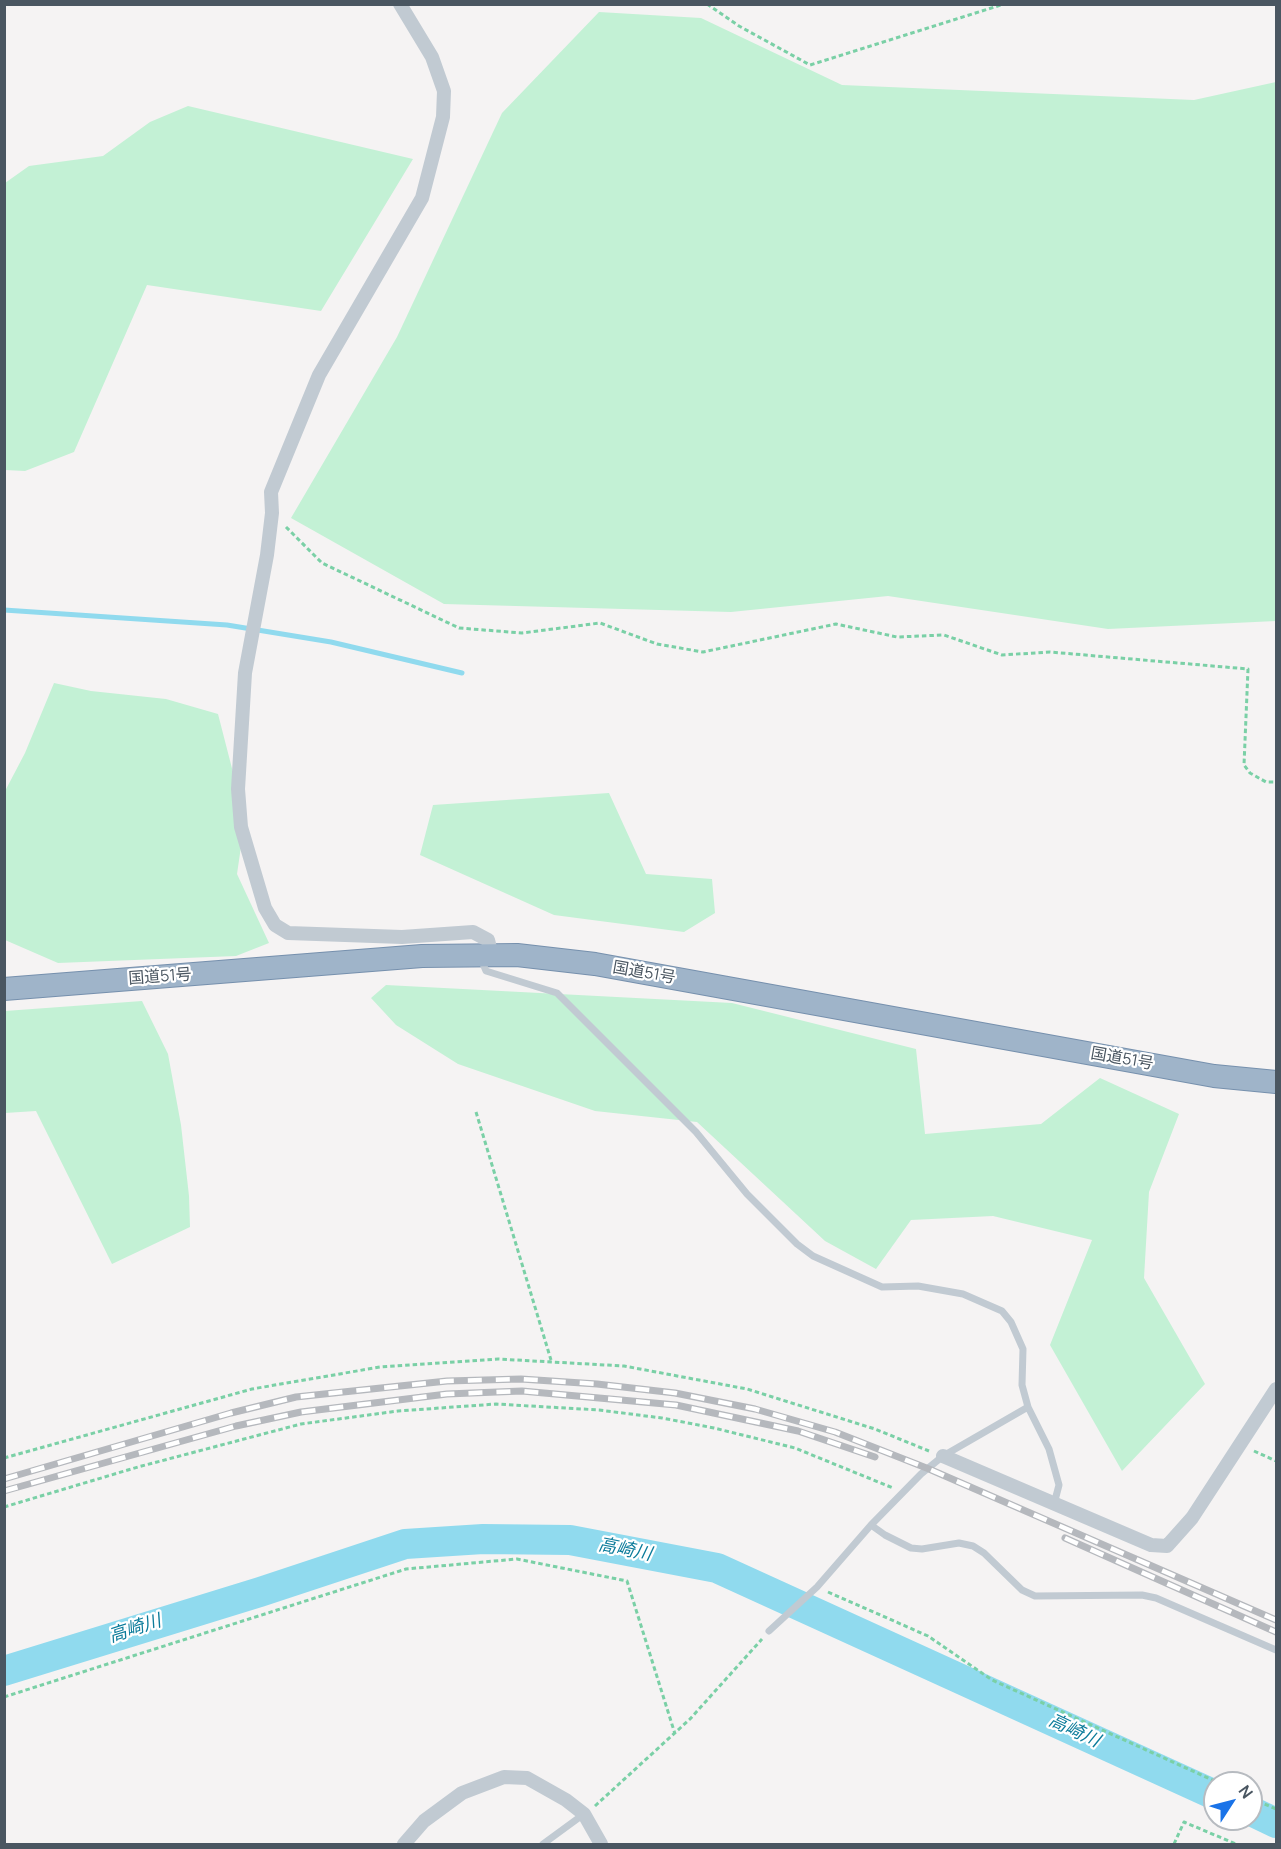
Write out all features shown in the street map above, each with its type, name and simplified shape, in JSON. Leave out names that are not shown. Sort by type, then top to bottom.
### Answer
[{"type":"highway","name":"国道51号","points":[[4,989],[422,956],[517,955],[595,964],[1214,1076],[1276,1082]]},
{"type":"street","points":[[400,4],[432,57],[444,91],[443,117],[422,198],[319,375],[272,492],[272,513],[245,673],[238,789],[241,827],[265,908],[274,925],[288,933],[402,937],[473,932],[488,940],[486,956]]},
{"type":"street","points":[[942,1456],[1151,1545],[1167,1546],[1192,1518],[1242,1446],[1276,1389]]},
{"type":"street","points":[[405,1845],[424,1821],[462,1793],[504,1777],[527,1778],[566,1800],[584,1814],[601,1845]]},
{"type":"lane","points":[[486,956],[482,968],[486,971],[550,990],[566,1001],[696,1132],[747,1194],[797,1244],[813,1256],[882,1287],[918,1286],[963,1294],[1002,1311],[1011,1322],[1023,1349],[1022,1385],[1028,1407],[1048,1449],[1059,1485],[1053,1504]]},
{"type":"lane","points":[[769,1631],[817,1587],[902,1493],[942,1456],[1028,1407]]},
{"type":"lane","points":[[872,1525],[885,1535],[911,1548],[922,1549],[959,1543],[973,1546],[984,1553],[1022,1590],[1035,1596],[1142,1595],[1156,1598],[1276,1650]]},
{"type":"lane","points":[[543,1845],[584,1814]]},
{"type":"path","points":[[707,4],[740,26],[810,65],[1004,4]]},
{"type":"path","points":[[272,513],[322,563],[459,628],[522,633],[600,623],[657,644],[703,652],[836,624],[897,637],[944,635],[1002,654],[1050,652],[1248,669],[1244,765],[1250,773],[1266,782],[1276,782]]},
{"type":"path","points":[[476,1112],[551,1361]]},
{"type":"path","points":[[4,1458],[252,1389],[380,1367],[446,1361],[551,1361],[624,1366],[747,1389],[875,1429],[942,1456]]},
{"type":"path","points":[[4,1507],[138,1467],[301,1424],[398,1411],[496,1404],[599,1410],[662,1418],[714,1428],[795,1448],[852,1469],[902,1493]]},
{"type":"path","points":[[1242,1446],[1276,1461]]},
{"type":"path","points":[[4,1697],[406,1569],[517,1559],[627,1581],[675,1734]]},
{"type":"path","points":[[817,1587],[928,1636],[992,1680],[1203,1776]]},
{"type":"path","points":[[584,1814],[675,1734],[769,1631]]},
{"type":"path","points":[[1174,1845],[1184,1822],[1236,1845]]},
{"type":"green space","points":[[599,12],[701,18],[842,85],[1194,100],[1276,82],[1276,621],[1108,629],[888,596],[731,612],[444,604],[291,518],[397,337],[502,113]]},
{"type":"green space","points":[[188,106],[413,159],[321,311],[147,285],[74,452],[25,471],[5,470],[5,183],[29,166],[103,156],[150,122]]},
{"type":"green space","points":[[54,683],[91,691],[166,699],[218,714],[245,819],[237,874],[269,943],[236,956],[58,963],[5,940],[4,793],[25,753]]},
{"type":"green space","points":[[609,793],[646,874],[712,879],[715,913],[684,932],[554,915],[420,855],[433,805]]},
{"type":"green space","points":[[386,985],[732,1003],[916,1049],[925,1134],[1041,1124],[1100,1078],[1179,1114],[1149,1192],[1144,1278],[1205,1384],[1122,1471],[1050,1345],[1092,1240],[993,1216],[911,1220],[876,1269],[825,1241],[697,1122],[595,1111],[458,1064],[396,1025],[371,998]]},
{"type":"green space","points":[[142,1001],[168,1054],[181,1125],[190,1227],[112,1264],[36,1111],[5,1113],[5,1011]]},
{"type":"waterway","points":[[4,610],[227,625],[331,642],[462,673]]},
{"type":"waterway","name":"高崎川","points":[[4,1671],[260,1592],[405,1544],[483,1539],[570,1540],[717,1568],[1203,1790]]},
{"type":"waterway","name":"高崎川","points":[[1263,1817],[1276,1823]]},
{"type":"railway","points":[[4,1479],[231,1413],[296,1397],[447,1381],[521,1379],[597,1384],[675,1393],[755,1409],[835,1432],[929,1469],[1276,1620]]},
{"type":"railway","points":[[4,1491],[236,1426],[301,1412],[447,1394],[522,1391],[676,1405],[798,1431],[875,1457]]},
{"type":"railway","points":[[1065,1538],[1276,1632]]}]
